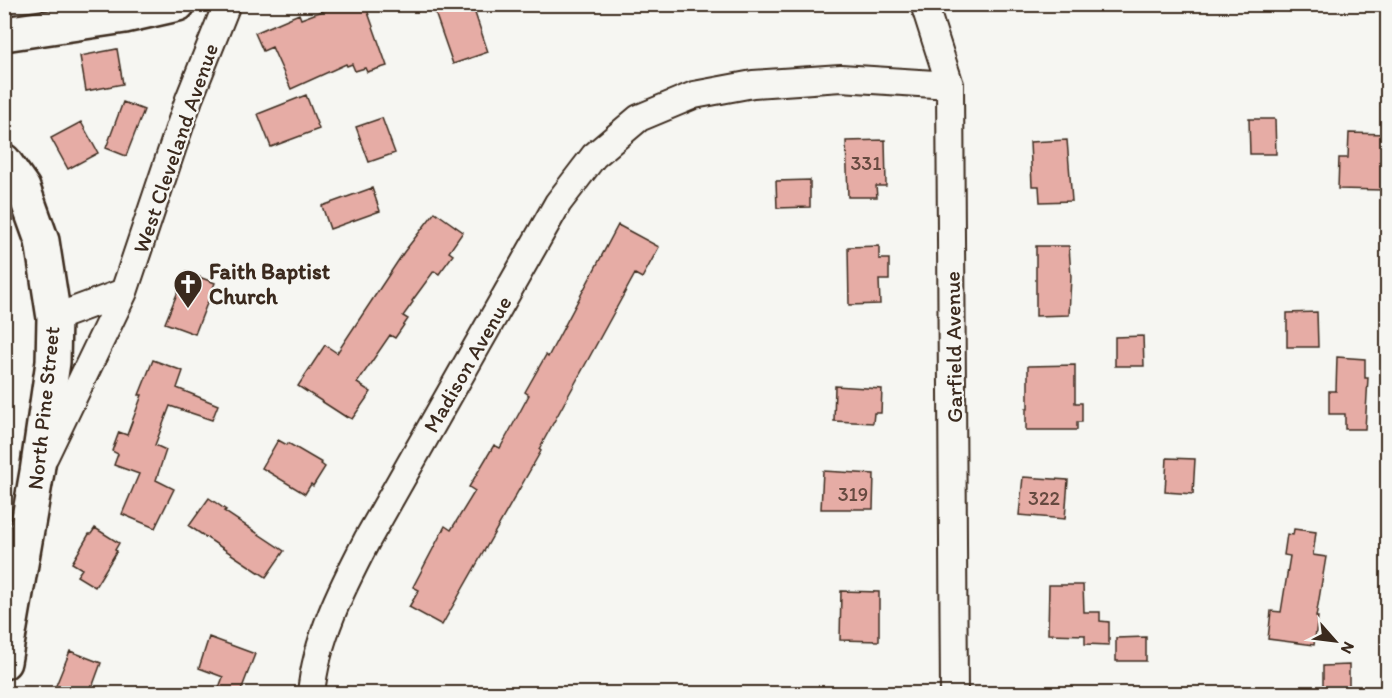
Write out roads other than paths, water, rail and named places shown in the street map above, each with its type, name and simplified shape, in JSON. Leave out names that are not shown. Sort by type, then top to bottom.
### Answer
[{"type":"main road","points":[[4,34],[125,16],[178,4]]},
{"type":"main road","name":"North Pine Street","points":[[4,161],[23,188],[42,241],[54,318],[53,362],[37,472],[4,662]]},
{"type":"street","name":"West Cleveland Avenue","points":[[37,472],[124,292],[189,99],[227,4]]},
{"type":"street","name":"Garfield Avenue","points":[[924,4],[950,85],[954,693]]},
{"type":"street","name":"Madison Avenue","points":[[311,693],[320,648],[340,593],[367,540],[558,204],[594,156],[639,118],[694,96],[753,84],[841,78],[950,85]]},
{"type":"street","points":[[54,318],[124,292]]},
{"type":"place","name":"Faith Baptist Church","points":[[188,310]]}]
